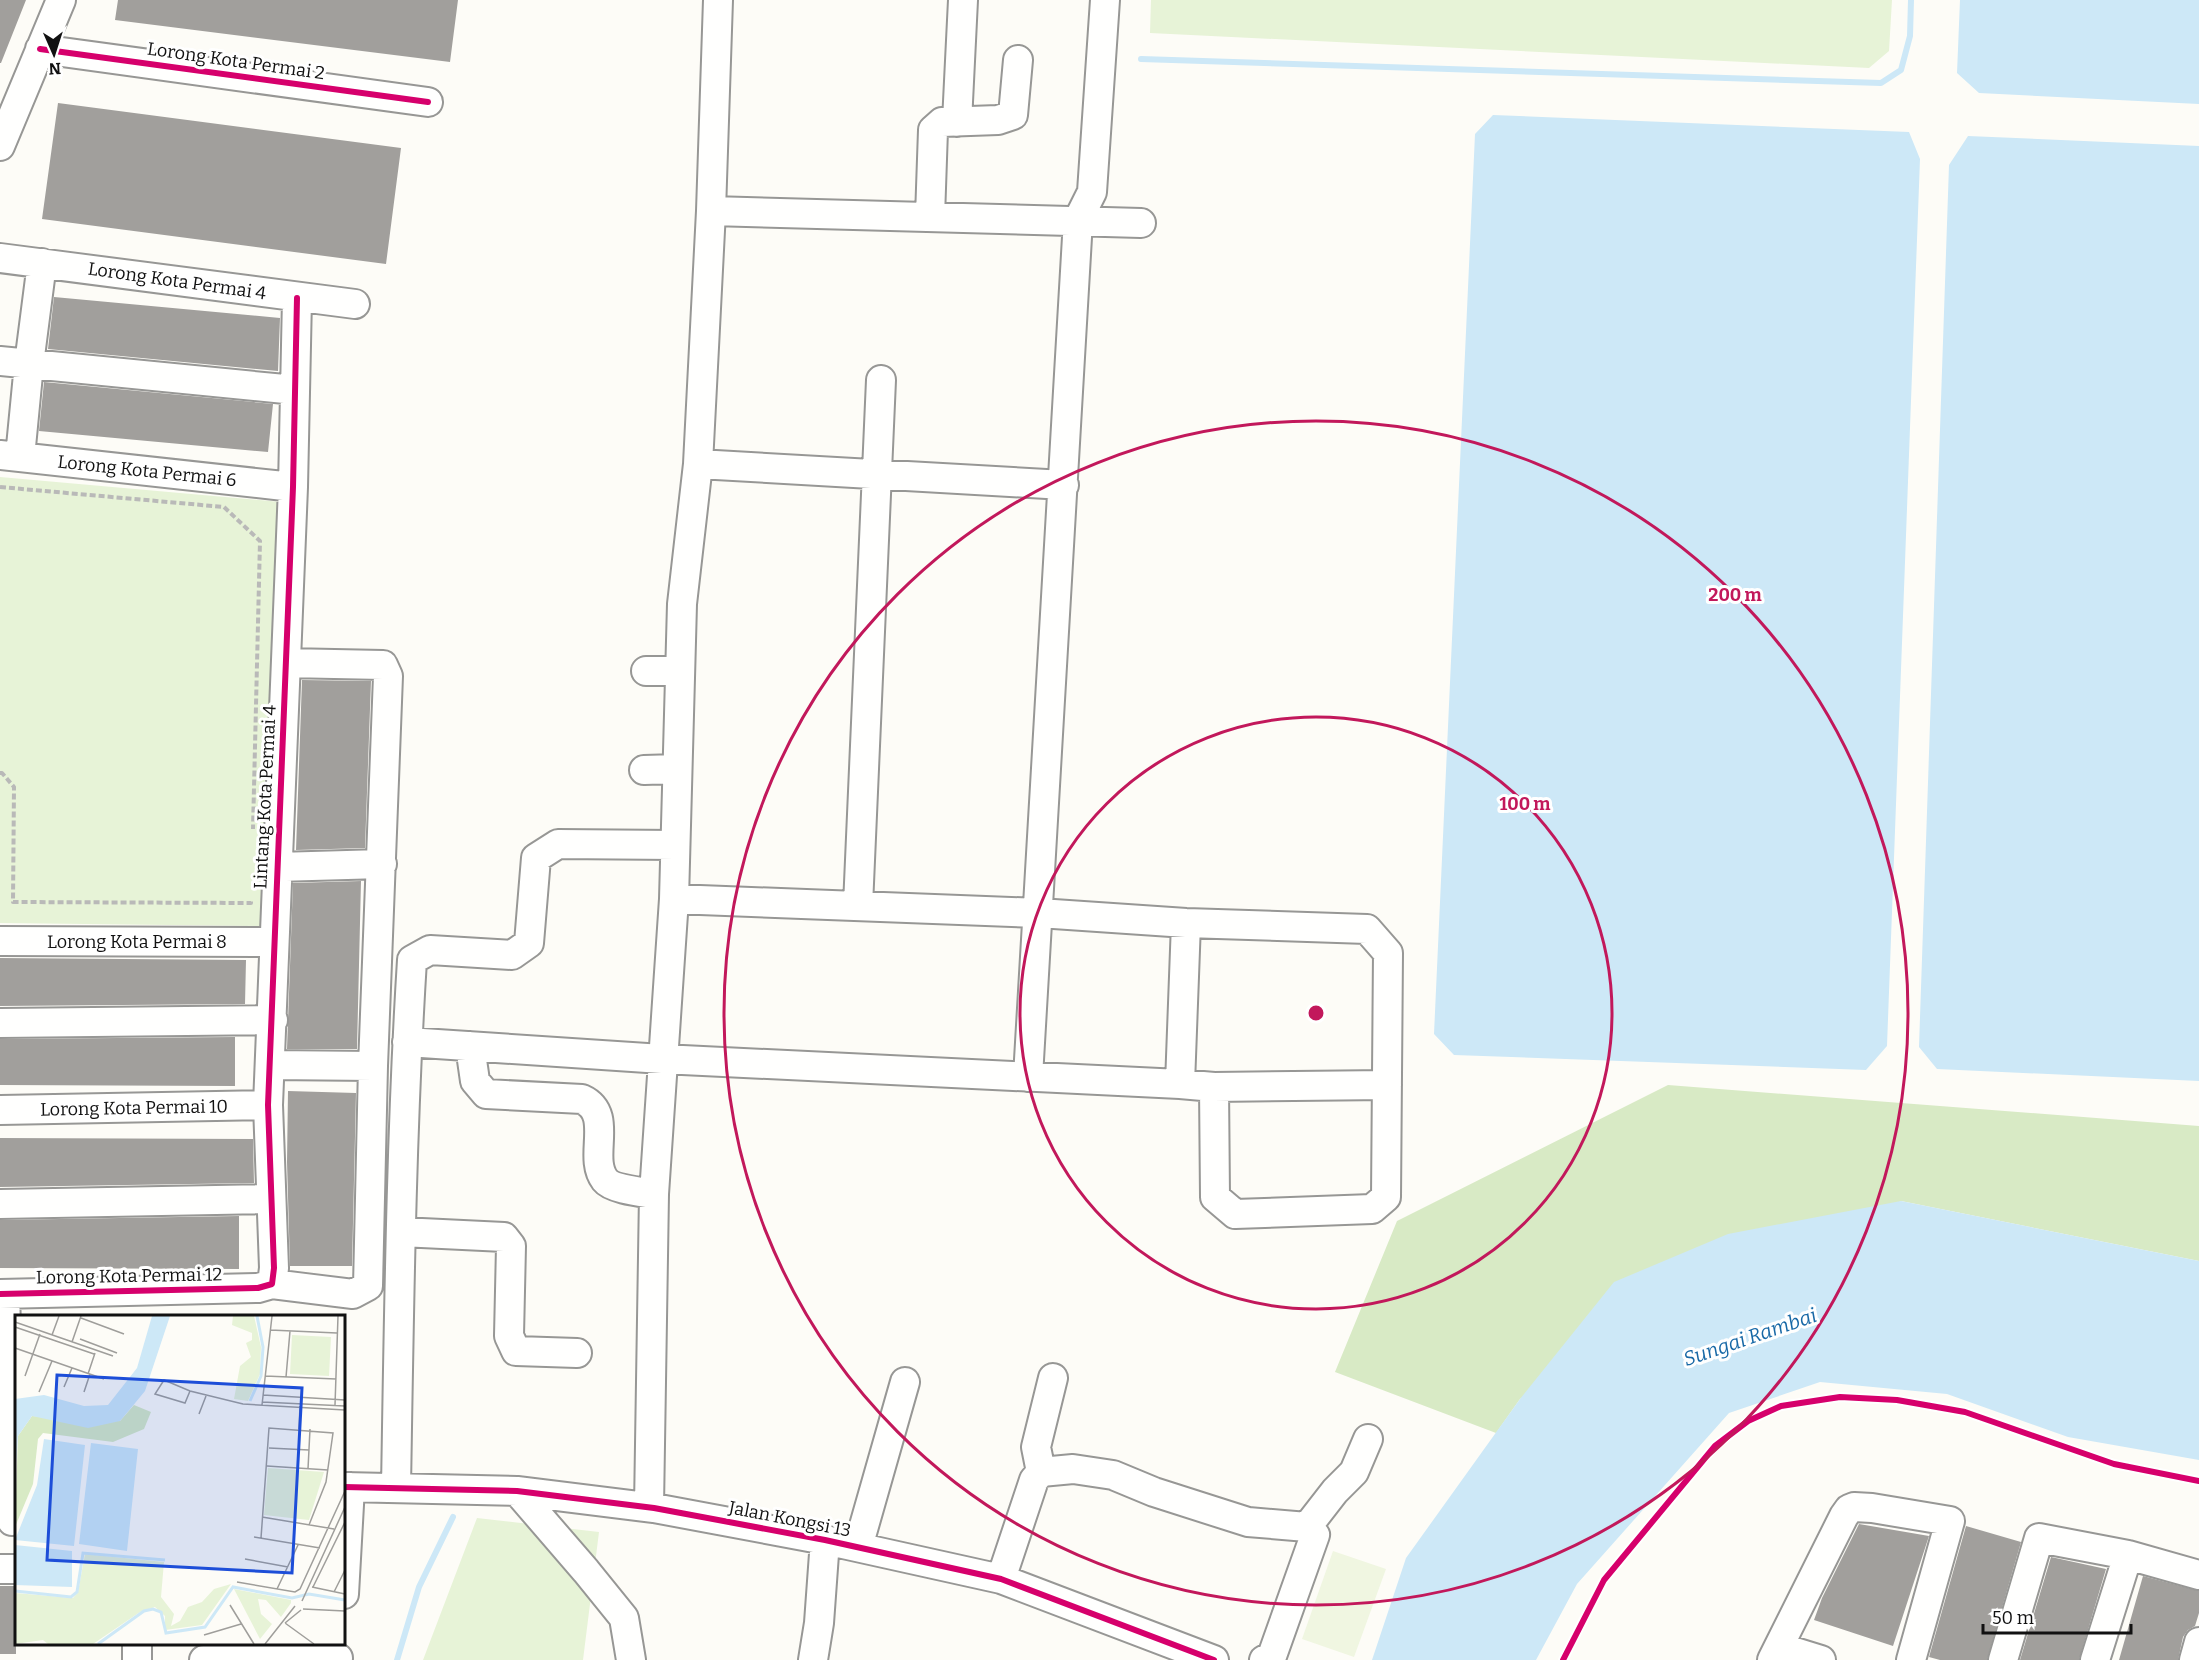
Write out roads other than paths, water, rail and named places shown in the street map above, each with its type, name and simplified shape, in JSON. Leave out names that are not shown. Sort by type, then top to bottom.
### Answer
[{"type":"street","points":[[0,146],[61,0]]},
{"type":"street","points":[[649,1507],[654,1194],[674,898],[682,604],[698,464],[711,211],[718,0]]},
{"type":"street","points":[[957,122],[963,0]]},
{"type":"street","points":[[1028,1077],[1078,220],[1092,192],[1105,0]]},
{"type":"street","name":"Lorong Kota Permai 2","points":[[40,49],[428,102]]},
{"type":"street","points":[[930,217],[933,130],[942,123],[998,120],[1013,115],[1018,60]]},
{"type":"street","points":[[711,211],[1142,222]]},
{"type":"street","name":"Lorong Kota Permai 4","points":[[0,258],[355,304]]},
{"type":"street","points":[[10,456],[29,364],[42,263]]},
{"type":"street","name":"Lintang Kota Permai 4","points":[[265,1286],[274,1268],[268,1105],[293,487],[297,298]]},
{"type":"street","points":[[0,361],[295,390]]},
{"type":"street","points":[[858,906],[878,474],[880,380]]},
{"type":"street","name":"Lorong Kota Permai 6","points":[[10,456],[293,487]]},
{"type":"street","points":[[698,464],[1064,485]]},
{"type":"street","points":[[271,1065],[373,1066],[382,864],[388,676],[383,664],[286,663]]},
{"type":"street","points":[[646,671],[680,671]]},
{"type":"street","points":[[644,770],[677,770]]},
{"type":"street","points":[[396,1488],[401,1232],[412,960],[430,950],[512,955],[529,943],[536,858],[558,844],[675,845]]},
{"type":"street","points":[[277,867],[382,864]]},
{"type":"street","points":[[674,898],[1039,913],[1186,923],[1367,929],[1388,952],[1386,1197],[1372,1209],[1235,1214],[1215,1197],[1214,1087]]},
{"type":"street","points":[[1180,1084],[1186,923]]},
{"type":"street","name":"Lorong Kota Permai 8","points":[[0,941],[274,942]]},
{"type":"street","points":[[0,1023],[273,1020]]},
{"type":"street","points":[[407,1042],[662,1059],[1214,1087],[1388,1085]]},
{"type":"street","points":[[470,1046],[475,1081],[486,1094],[582,1099],[592,1104],[598,1114],[599,1167],[605,1180],[616,1186],[654,1194]]},
{"type":"street","name":"Lorong Kota Permai 12","points":[[2,1294],[265,1286],[353,1294],[368,1286],[373,1066]]},
{"type":"street","name":"Lorong Kota Permai 10","points":[[0,1110],[268,1105]]},
{"type":"street","points":[[0,1204],[270,1199]]},
{"type":"street","points":[[401,1232],[504,1237],[510,1246],[509,1336],[516,1351],[577,1353]]},
{"type":"street","points":[[2,1294],[10,1521]]},
{"type":"street","points":[[1041,1472],[1036,1447],[1053,1378]]},
{"type":"street","points":[[858,1547],[905,1382]]},
{"type":"street","points":[[1307,1527],[1335,1491],[1354,1472],[1368,1439]]},
{"type":"street","points":[[1001,1579],[1034,1480],[1041,1472],[1073,1469],[1113,1475],[1154,1492],[1248,1522],[1307,1527],[1315,1535],[1272,1656],[1264,1660]]},
{"type":"street","points":[[345,1552],[347,1487]]},
{"type":"street","name":"Jalan Kongsi 13","points":[[347,1487],[517,1491],[649,1507],[825,1540],[1001,1579],[1214,1660]]},
{"type":"street","points":[[517,1491],[624,1618],[631,1660]]},
{"type":"street","points":[[1821,1660],[1776,1654],[1821,1558],[1849,1509],[1854,1507],[1950,1521],[1911,1660]]},
{"type":"street","points":[[2003,1660],[2039,1538],[2128,1555],[2199,1575]]},
{"type":"street","points":[[813,1660],[819,1623],[825,1540]]},
{"type":"street","points":[[2095,1660],[2128,1555]]},
{"type":"street","points":[[2194,1660],[2199,1642]]},
{"type":"street","points":[[204,1660],[339,1654]]},
{"type":"water","points":[[1960,0],[2199,0],[2199,104],[1979,93],[1957,73]]},
{"type":"water","points":[[1493,115],[1909,132],[1920,159],[1887,1046],[1866,1070],[1454,1055],[1434,1034],[1475,134]]},
{"type":"water","points":[[1968,136],[2199,146],[2199,1081],[1937,1069],[1919,1047],[1949,165]]},
{"type":"water","name":"Sungai Rambai","points":[[1901,1201],[2199,1261],[2199,1460],[2068,1437],[1947,1394],[1820,1382],[1729,1413],[1577,1584],[1536,1660],[1372,1660],[1406,1558],[1520,1399],[1614,1282],[1728,1234]]},
{"type":"waterway","points":[[1141,59],[1881,83],[1901,70],[1910,36],[1911,0]]},
{"type":"waterway","points":[[397,1660],[419,1587],[453,1517]]}]
